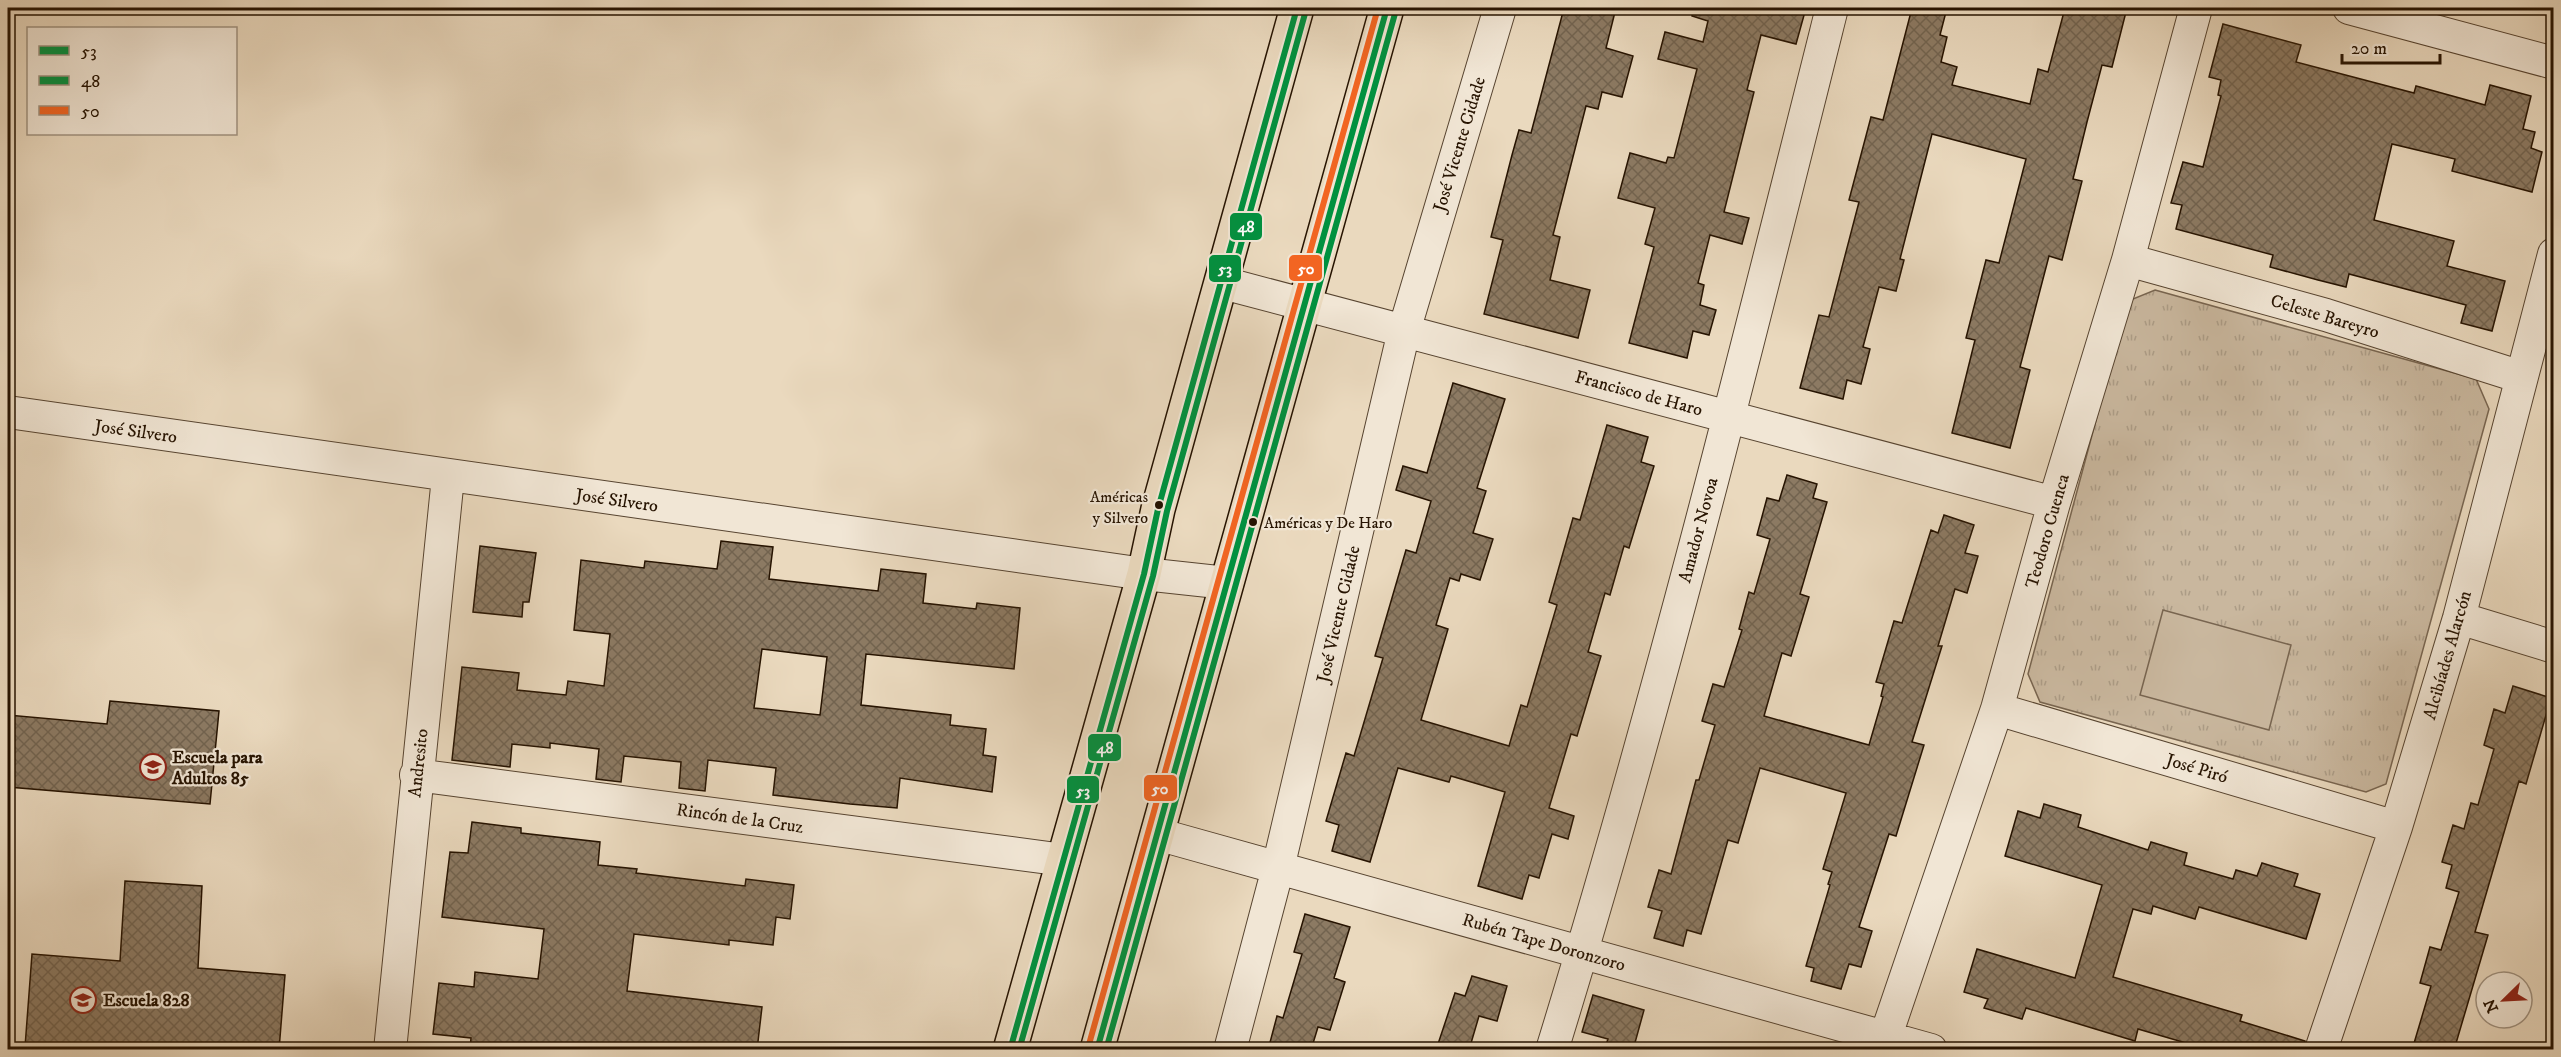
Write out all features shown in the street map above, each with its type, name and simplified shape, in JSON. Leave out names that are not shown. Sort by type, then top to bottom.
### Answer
[{"type":"main road","points":[[1010,1050],[1144,574],[1158,509],[1223,283],[1297,8]]},
{"type":"main road","points":[[1097,1050],[1387,8]]},
{"type":"street","name":"José Vicente Cidade","points":[[1230,1050],[1278,868],[1404,331],[1500,8]]},
{"type":"street","name":"Amador Novoa","points":[[1552,1050],[1582,953],[1729,417],[1832,8]]},
{"type":"street","name":"Teodoro Cuenca","points":[[1882,1043],[1997,709],[2054,504],[2128,260],[2196,8]]},
{"type":"street","points":[[2349,8],[2553,63]]},
{"type":"street","name":"Alcibíades Alarcón","points":[[2321,1050],[2396,827],[2459,618],[2553,254]]},
{"type":"street","name":"Celeste Bareyro","points":[[2128,260],[2326,315],[2521,376]]},
{"type":"street","name":"Francisco de Haro","points":[[1223,283],[2054,504]]},
{"type":"street","name":"José Silvero","points":[[8,412],[448,477],[1144,574],[1227,583]]},
{"type":"street","name":"Andresito","points":[[390,1050],[416,775],[448,477]]},
{"type":"street","points":[[2459,618],[2553,647]]},
{"type":"street","name":"José Piró","points":[[1997,709],[2396,827]]},
{"type":"street","name":"Rincón de la Cruz","points":[[416,775],[1064,860]]},
{"type":"street","name":"Rubén Tape Doronzoro","points":[[1157,834],[1582,953],[1882,1043],[1931,1050]]},
{"type":"green space","points":[[2155,290],[2476,379],[2489,409],[2386,784],[2366,792],[2040,702],[2028,674],[2128,301]]},
{"type":"green space","points":[[2163,610],[2291,645],[2269,730],[2140,695]]},
{"type":"building","points":[[1564,8],[1616,8],[1606,48],[1633,56],[1622,97],[1602,92],[1598,109],[1586,106],[1553,235],[1560,237],[1550,280],[1590,290],[1578,338],[1484,314],[1503,240],[1491,237],[1512,155],[1519,130],[1531,133]]},
{"type":"building","points":[[1693,8],[1806,8],[1796,44],[1761,35],[1747,90],[1754,92],[1724,212],[1749,218],[1742,244],[1710,235],[1698,283],[1704,285],[1700,305],[1716,310],[1709,335],[1693,331],[1687,358],[1629,343],[1654,247],[1645,244],[1655,208],[1618,198],[1630,153],[1666,163],[1668,157],[1674,158],[1697,69],[1658,59],[1665,32],[1703,42],[1708,21],[1692,16]]},
{"type":"building","points":[[1912,8],[1947,8],[1940,35],[1947,37],[1941,62],[1957,67],[1952,85],[2030,104],[2038,69],[2048,72],[2065,8],[2127,8],[2112,67],[2102,65],[2087,122],[2073,179],[2082,181],[2062,260],[2049,256],[2020,367],[2030,370],[2010,448],[1952,433],[1975,340],[1966,338],[1986,260],[1999,263],[2026,159],[1932,134],[1900,259],[1904,260],[1896,291],[1879,287],[1863,347],[1870,349],[1861,384],[1847,380],[1843,399],[1800,388],[1819,315],[1829,317],[1859,202],[1849,200],[1871,117],[1883,120]]},
{"type":"building","points":[[2223,24],[2301,45],[2296,62],[2414,93],[2416,86],[2485,105],[2490,85],[2531,96],[2523,129],[2535,132],[2531,148],[2542,152],[2532,192],[2452,171],[2455,159],[2392,144],[2374,220],[2454,241],[2447,266],[2505,281],[2492,331],[2461,323],[2466,305],[2349,274],[2346,287],[2318,280],[2270,267],[2273,255],[2176,229],[2182,205],[2171,203],[2183,162],[2203,167],[2221,96],[2218,95],[2221,80],[2209,77]]},
{"type":"building","points":[[1453,383],[1505,399],[1477,488],[1486,491],[1473,533],[1493,539],[1480,580],[1461,574],[1459,581],[1450,578],[1436,625],[1448,629],[1421,720],[1509,746],[1521,705],[1527,707],[1557,605],[1549,602],[1573,518],[1580,520],[1607,425],[1648,437],[1641,462],[1654,466],[1629,548],[1624,546],[1610,595],[1605,593],[1588,652],[1601,656],[1577,736],[1571,734],[1549,808],[1574,816],[1568,839],[1552,834],[1539,878],[1529,875],[1522,899],[1478,886],[1505,792],[1451,776],[1449,782],[1398,768],[1370,862],[1332,851],[1339,825],[1326,821],[1346,753],[1354,756],[1383,658],[1375,656],[1406,550],[1416,553],[1431,501],[1396,490],[1403,466],[1427,473]]},
{"type":"building","points":[[1787,475],[1817,484],[1813,498],[1827,502],[1800,594],[1809,597],[1791,656],[1782,653],[1764,716],[1869,745],[1883,697],[1881,696],[1884,684],[1876,682],[1894,621],[1902,623],[1931,530],[1938,533],[1944,515],[1974,525],[1965,553],[1978,556],[1967,593],[1955,589],[1938,646],[1942,646],[1912,742],[1924,745],[1896,836],[1889,834],[1859,927],[1872,931],[1861,967],[1849,964],[1841,989],[1811,981],[1814,968],[1806,966],[1830,885],[1828,884],[1832,872],[1823,869],[1846,793],[1760,768],[1738,843],[1728,840],[1701,934],[1687,930],[1683,946],[1654,938],[1662,911],[1648,907],[1659,870],[1671,874],[1696,780],[1699,780],[1715,725],[1702,721],[1713,684],[1724,687],[1742,630],[1739,629],[1749,592],[1754,594],[1770,539],[1757,535],[1767,498],[1779,501]]},
{"type":"building","points":[[721,541],[773,547],[769,579],[878,591],[881,569],[926,574],[923,603],[976,609],[977,603],[1020,608],[1014,669],[866,654],[861,705],[951,715],[950,725],[986,729],[983,755],[996,757],[992,792],[900,778],[897,808],[850,804],[773,795],[776,768],[708,760],[705,791],[679,788],[681,762],[624,756],[621,782],[596,779],[599,749],[550,743],[550,748],[512,744],[510,767],[452,760],[462,667],[519,673],[517,690],[566,695],[568,681],[604,686],[610,634],[574,630],[581,560],[644,568],[645,561],[717,569]],"holes":[[[762,649],[827,657],[820,715],[754,708]]]},
{"type":"building","points":[[480,546],[536,553],[529,602],[523,602],[522,617],[473,612]]},
{"type":"building","points":[[2513,686],[2551,698],[2526,784],[2519,781],[2475,932],[2488,935],[2478,970],[2474,970],[2474,982],[2454,1050],[2412,1050],[2431,986],[2420,983],[2430,947],[2441,950],[2459,892],[2446,888],[2452,865],[2442,862],[2453,825],[2464,829],[2471,803],[2478,805],[2494,749],[2484,745],[2494,709],[2505,713]]},
{"type":"building","points":[[110,701],[219,711],[210,804],[8,787],[8,715],[107,724]]},
{"type":"building","points":[[2044,804],[2081,815],[2078,827],[2148,850],[2151,842],[2187,853],[2184,865],[2233,879],[2236,870],[2257,876],[2262,863],[2298,874],[2294,886],[2320,894],[2306,939],[2199,907],[2195,919],[2153,906],[2151,914],[2133,909],[2113,977],[2242,1015],[2240,1021],[2305,1041],[2304,1050],[2184,1050],[2186,1043],[2138,1029],[2135,1041],[2026,1008],[2022,1019],[1984,1008],[1988,999],[1964,992],[1977,949],[2075,978],[2102,885],[2005,856],[2018,811],[2040,818]]},
{"type":"building","points":[[472,822],[521,828],[521,833],[600,842],[598,865],[637,869],[636,873],[745,886],[746,879],[794,885],[790,919],[776,917],[773,945],[729,940],[729,945],[634,934],[627,991],[762,1007],[757,1050],[539,1050],[499,1045],[498,1050],[470,1050],[471,1038],[433,1034],[439,983],[474,987],[475,972],[538,979],[544,929],[442,917],[450,852],[468,853]]},
{"type":"building","points":[[125,881],[202,886],[198,968],[285,975],[279,1050],[58,1050],[25,1047],[32,954],[120,961]]},
{"type":"building","points":[[1305,914],[1350,927],[1334,978],[1345,982],[1330,1030],[1318,1027],[1311,1050],[1268,1050],[1277,1016],[1283,1018],[1302,954],[1294,952]]},
{"type":"building","points":[[1472,976],[1507,986],[1497,1021],[1479,1016],[1469,1050],[1436,1050],[1455,993],[1465,996]]},
{"type":"building","points":[[1593,995],[1644,1010],[1633,1050],[1604,1050],[1608,1039],[1582,1032]]},
{"type":"transit line","name":"53","points":[[1010,1050],[1144,574],[1158,509],[1297,8]]},
{"type":"transit line","name":"50","points":[[1088,1048],[1378,8]]},
{"type":"transit line","name":"53","points":[[1097,1050],[1387,8]]},
{"type":"transit line","name":"48","points":[[1019,1050],[1153,576],[1167,511],[1306,10]]},
{"type":"transit line","name":"48","points":[[1106,1050],[1396,10]]},
{"type":"place","name":"Américas y Silvero","points":[[1159,505]]},
{"type":"place","name":"Américas y De Haro","points":[[1253,522]]},
{"type":"place","name":"Escuela para Adultos 85","points":[[153,767]]},
{"type":"place","name":"Escuela 828","points":[[83,1000]]}]
